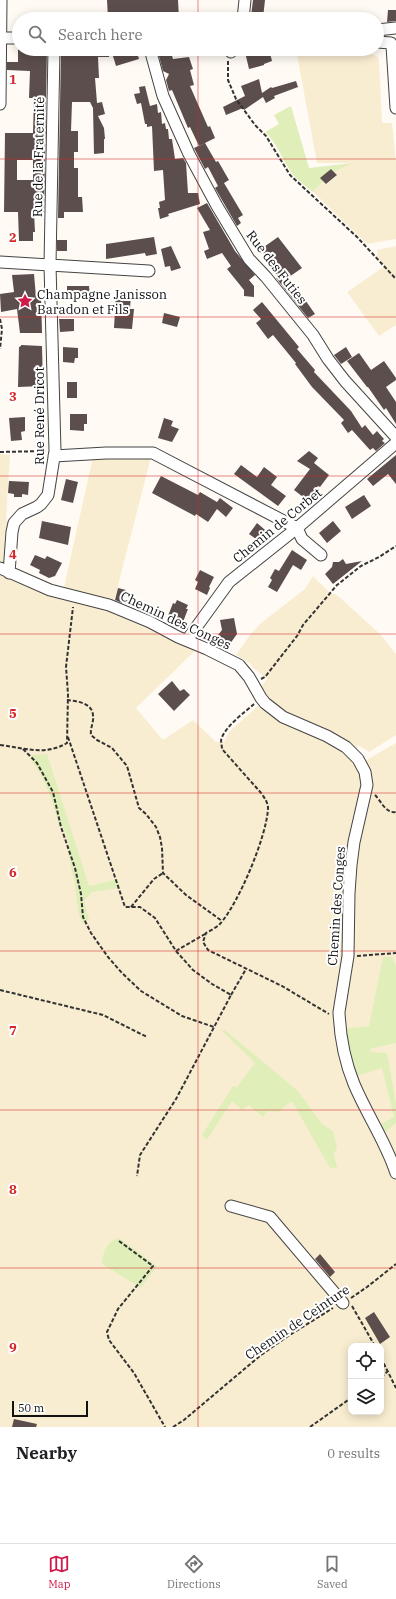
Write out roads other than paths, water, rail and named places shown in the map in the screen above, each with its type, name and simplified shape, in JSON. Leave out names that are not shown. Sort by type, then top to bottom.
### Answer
[{"type":"street","points":[[0,104],[1,0]]},
{"type":"street","points":[[244,12],[245,0]]},
{"type":"street","points":[[384,29],[396,28]]},
{"type":"street","points":[[1,38],[12,38]]},
{"type":"street","points":[[384,42],[391,43],[392,46],[396,108]]},
{"type":"street","name":"Rue de la Fraternité","points":[[50,265],[54,56]]},
{"type":"street","name":"Rue des Futies","points":[[152,56],[163,96],[189,154],[217,206],[249,259],[266,277],[313,335],[328,359],[345,381],[396,437]]},
{"type":"street","points":[[0,262],[149,271]]},
{"type":"street","name":"Rue René Dricot","points":[[5,571],[14,523],[22,514],[37,508],[48,495],[55,454],[50,265]]},
{"type":"street","name":"Chemin de Corbet","points":[[187,640],[229,582],[296,528],[396,443]]},
{"type":"street","points":[[55,454],[153,453],[296,528],[302,538],[321,554]]},
{"type":"street","name":"Chemin des Conges","points":[[5,571],[50,590],[109,605],[239,665],[261,698],[283,717],[326,736],[352,752],[358,759],[365,772],[366,789],[358,820],[351,865],[348,956],[340,1008],[340,1021],[346,1056],[352,1077],[362,1100],[385,1143],[396,1173]]},
{"type":"street","points":[[231,1206],[270,1217],[345,1301]]},
{"type":"place","name":"Champagne Janisson Baradon et Fils","points":[[25,301]]}]
